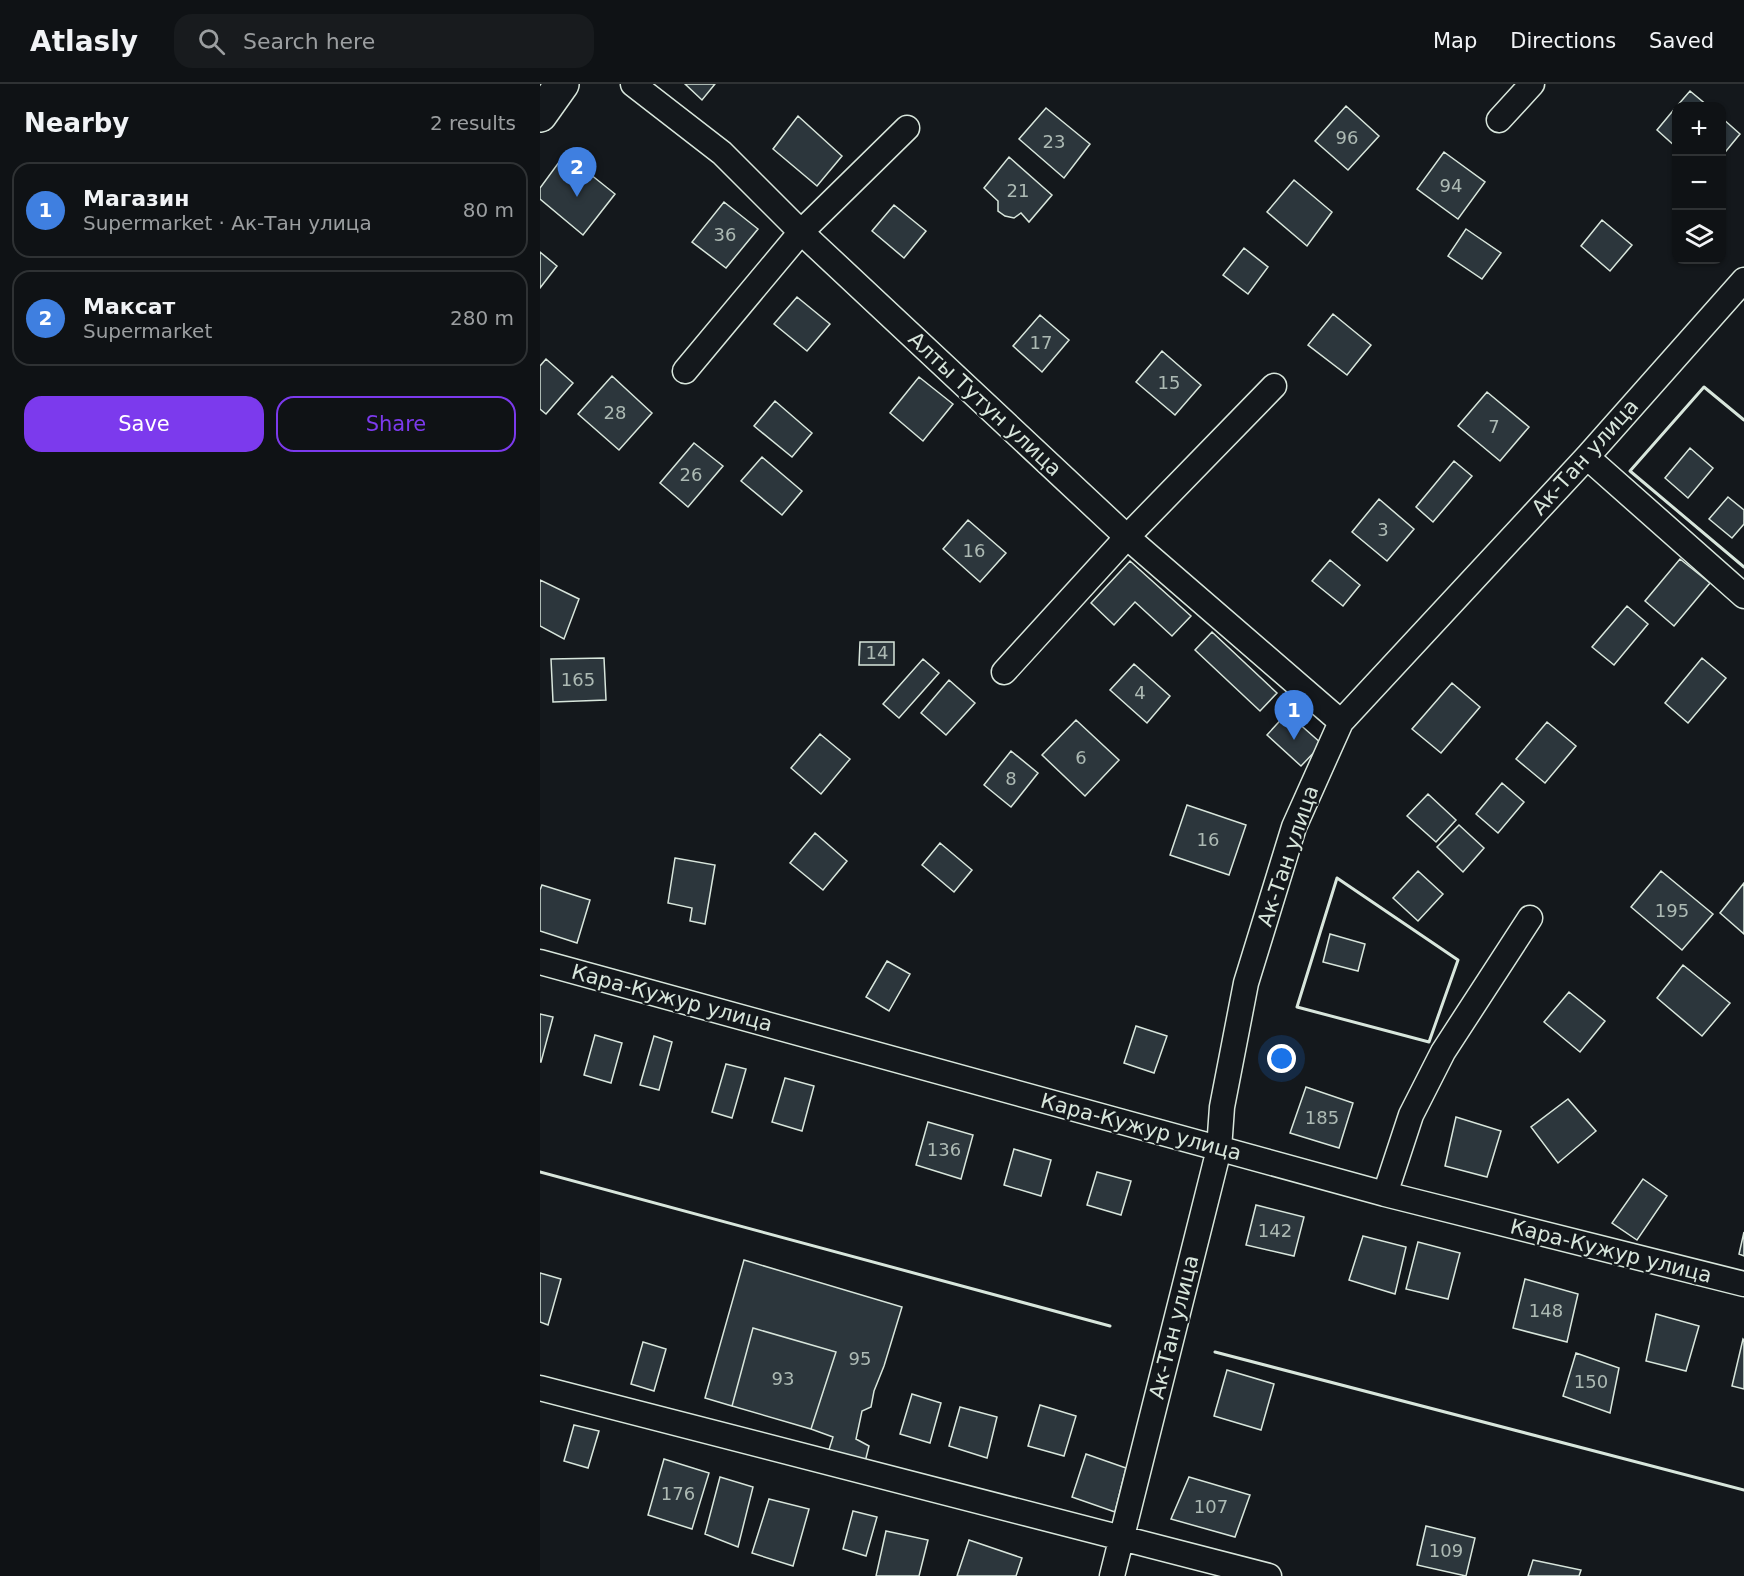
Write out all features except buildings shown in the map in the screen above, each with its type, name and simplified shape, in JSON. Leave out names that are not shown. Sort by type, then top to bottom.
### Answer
[{"type":"main road","points":[[540,115],[562,84]]},
{"type":"street","name":"Алты Тутун улица","points":[[633,84],[722,153],[801,232],[1127,537],[1341,722]]},
{"type":"street","points":[[1499,120],[1532,84]]},
{"type":"street","points":[[685,371],[801,232],[907,128]]},
{"type":"street","name":"Ак-Тан улица","points":[[1112,1576],[1219,1149],[1222,1107],[1246,983],[1294,827],[1341,722],[1587,457],[1744,280]]},
{"type":"street","points":[[1004,672],[1127,537],[1274,386]]},
{"type":"street","points":[[1587,457],[1744,596]]},
{"type":"street","points":[[1385,1194],[1411,1115],[1443,1052],[1530,918]]},
{"type":"street","name":"Кара-Кужур улица","points":[[540,962],[1385,1194],[1744,1284]]},
{"type":"street","points":[[540,1388],[1269,1576]]},
{"type":"wall","points":[[1744,420],[1704,387],[1630,471],[1744,567]]},
{"type":"wall","points":[[1337,878],[1458,960],[1429,1042],[1297,1007],[1337,878]]},
{"type":"wall","points":[[540,1172],[1110,1326]]},
{"type":"wall","points":[[1215,1352],[1744,1490]]},
{"type":"place","name":"Максат","points":[[577,197]]},
{"type":"place","name":"Магазин","points":[[1294,740]]}]
